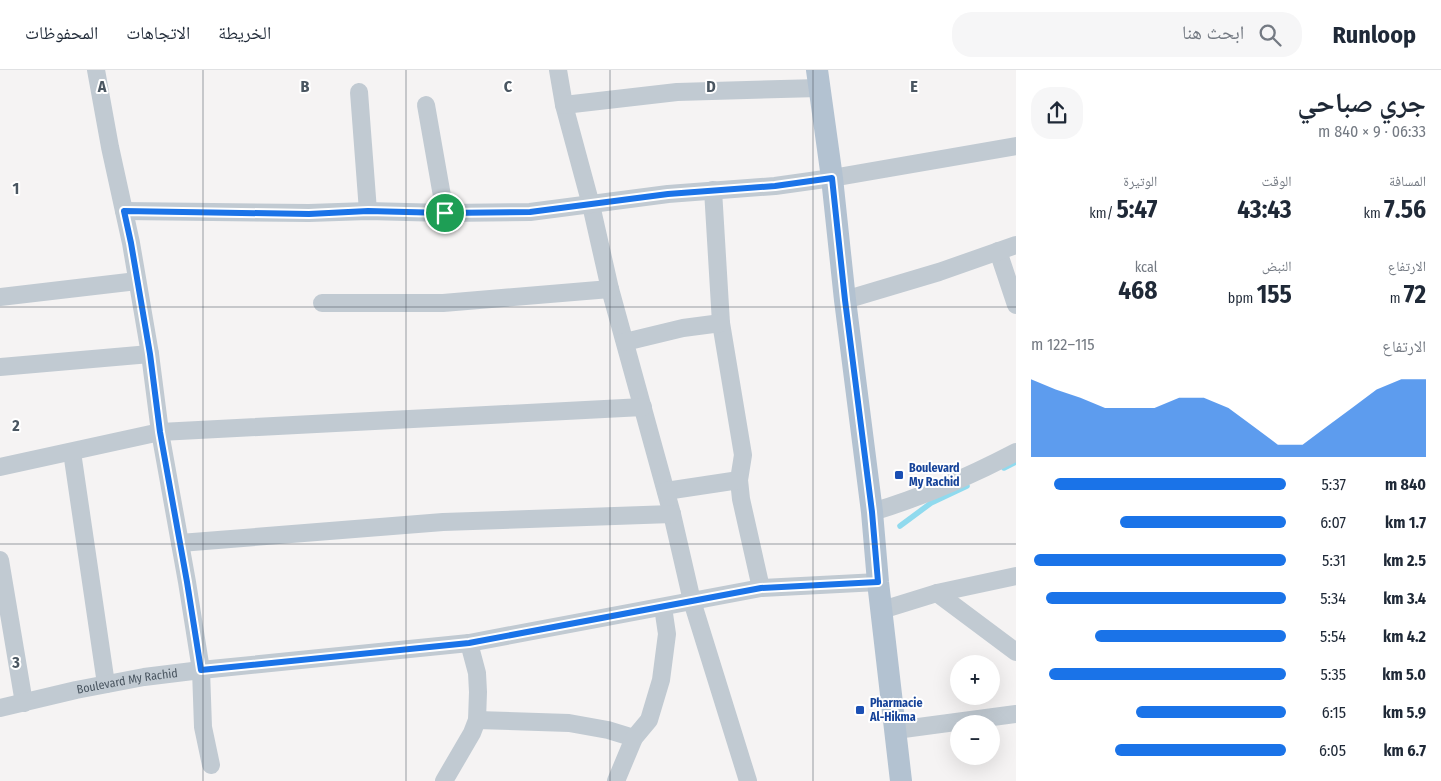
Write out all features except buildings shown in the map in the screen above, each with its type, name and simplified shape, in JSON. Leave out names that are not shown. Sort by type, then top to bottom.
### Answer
[{"type":"main road","points":[[818,79],[832,178],[845,300],[872,512],[878,582],[901,781]]},
{"type":"street","points":[[96,70],[150,354],[160,432],[201,670],[203,727],[211,765]]},
{"type":"street","points":[[558,70],[564,106],[591,205],[610,289],[672,514],[692,601],[748,781]]},
{"type":"street","points":[[564,106],[676,92],[818,79]]},
{"type":"street","points":[[359,92],[368,211]]},
{"type":"street","points":[[426,105],[445,213]]},
{"type":"street","points":[[124,211],[309,214],[368,211],[445,213],[530,212],[668,194],[775,186],[1016,146]]},
{"type":"street","points":[[713,190],[721,323],[742,446],[742,465],[739,480],[741,499],[761,588]]},
{"type":"street","points":[[845,300],[939,272],[1016,245]]},
{"type":"street","points":[[998,251],[1016,305]]},
{"type":"street","points":[[0,297],[137,281]]},
{"type":"street","points":[[322,303],[442,303],[610,289]]},
{"type":"street","points":[[625,342],[683,328],[721,323]]},
{"type":"street","points":[[0,366],[150,354]]},
{"type":"street","points":[[0,467],[160,432],[643,407]]},
{"type":"street","points":[[72,452],[106,684]]},
{"type":"street","points":[[872,512],[959,480],[1016,452]]},
{"type":"street","points":[[666,492],[739,480]]},
{"type":"street","points":[[180,542],[443,522],[672,514]]},
{"type":"street","points":[[0,560],[24,703]]},
{"type":"street","points":[[882,610],[937,593],[1016,576]]},
{"type":"street","name":"Boulevard My Rachid","points":[[0,708],[106,684],[201,670],[469,643],[761,588],[878,582]]},
{"type":"street","points":[[937,593],[1016,652]]},
{"type":"street","points":[[616,781],[634,738],[649,720],[661,680],[667,634],[663,607]]},
{"type":"street","points":[[444,781],[472,733],[477,720],[477,673],[469,643]]},
{"type":"street","points":[[896,730],[1016,714]]},
{"type":"street","points":[[477,720],[569,723],[608,730],[634,738]]},
{"type":"waterway","points":[[1004,468],[1016,462]]},
{"type":"waterway","points":[[900,526],[931,503],[967,486]]},
{"type":"place","name":"Boulevard My Rachid","points":[[899,475]]},
{"type":"place","name":"Pharmacie Al-Hikma","points":[[860,710]]},
{"type":"route","points":[[832,178],[845,300],[872,512],[878,582],[761,588],[469,643],[201,670],[160,432],[150,354],[124,211],[309,214],[368,211],[445,213],[530,212],[668,194],[775,186],[832,178]]}]
